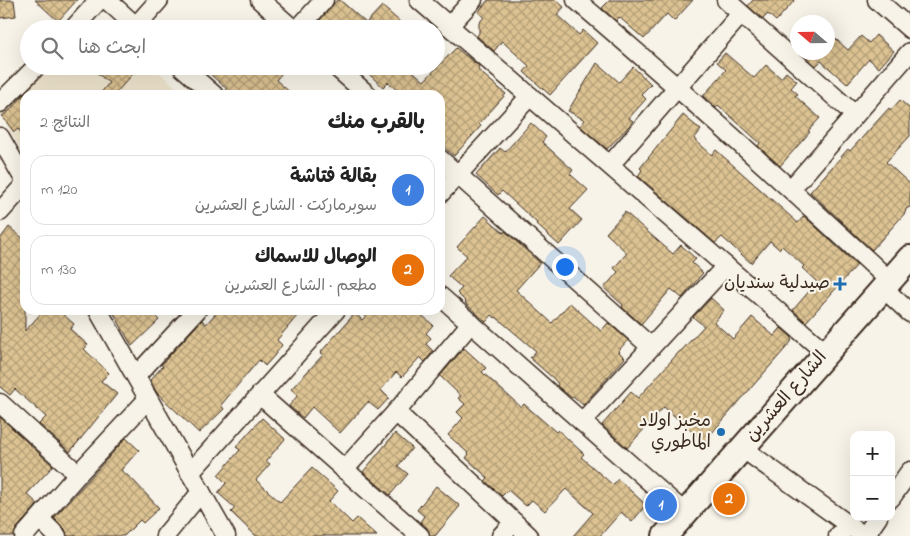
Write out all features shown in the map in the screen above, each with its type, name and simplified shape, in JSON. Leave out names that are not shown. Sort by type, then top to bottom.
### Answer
[{"type":"street","points":[[81,20],[99,0]]},
{"type":"street","points":[[107,0],[130,20]]},
{"type":"street","points":[[143,20],[158,0]]},
{"type":"street","points":[[260,0],[283,20]]},
{"type":"street","points":[[306,20],[324,0]]},
{"type":"street","points":[[419,0],[442,20]]},
{"type":"street","points":[[449,26],[473,0]]},
{"type":"street","points":[[576,0],[791,189],[886,285],[910,313]]},
{"type":"street","points":[[726,0],[855,114]]},
{"type":"street","points":[[877,0],[910,29]]},
{"type":"street","points":[[610,165],[741,14]]},
{"type":"street","points":[[445,23],[826,353]]},
{"type":"street","points":[[791,189],[910,52]]},
{"type":"street","points":[[0,103],[28,75]]},
{"type":"street","points":[[192,75],[208,90]]},
{"type":"street","points":[[345,75],[362,90]]},
{"type":"street","points":[[445,189],[530,96]]},
{"type":"street","points":[[0,137],[20,174]]},
{"type":"street","points":[[445,163],[651,346]]},
{"type":"street","points":[[0,212],[20,189]]},
{"type":"street","name":"الشارع العشرين","points":[[665,536],[910,258]]},
{"type":"street","points":[[582,422],[726,266]]},
{"type":"street","points":[[445,300],[685,513]]},
{"type":"street","points":[[101,315],[226,536]]},
{"type":"street","points":[[136,376],[192,315]]},
{"type":"street","points":[[190,473],[332,315]]},
{"type":"street","points":[[344,470],[471,323]]},
{"type":"street","points":[[261,396],[420,536]]},
{"type":"street","points":[[24,536],[78,474],[148,399]]},
{"type":"street","points":[[1,405],[78,474]]},
{"type":"street","points":[[396,412],[529,536]]},
{"type":"street","points":[[742,448],[844,530],[864,536],[875,521]]},
{"type":"street","points":[[895,492],[910,470]]},
{"type":"street","points":[[165,536],[201,492]]},
{"type":"street","points":[[40,519],[57,536]]},
{"type":"street","points":[[502,536],[514,522]]},
{"type":"shaded area","points":[[38,75],[162,75],[179,90],[24,90]]},
{"type":"shaded area","points":[[20,94],[20,148],[1,115]]},
{"type":"building","points":[[0,0],[14,0],[16,16],[0,18]]},
{"type":"building","points":[[35,0],[77,0],[57,20]]},
{"type":"building","points":[[337,0],[340,0],[363,20],[320,20]]},
{"type":"building","points":[[488,0],[556,0],[564,7],[557,15],[579,35],[583,30],[597,43],[550,95],[524,72],[529,66],[502,41],[494,51],[477,36],[479,33],[479,23],[484,17],[478,12]]},
{"type":"building","points":[[610,0],[693,0],[674,21],[667,14],[644,39],[619,17],[616,21],[602,8]]},
{"type":"building","points":[[753,0],[795,0],[776,21],[768,14],[763,19],[748,6]]},
{"type":"building","points":[[382,6],[398,20],[369,20]]},
{"type":"building","points":[[876,35],[894,51],[879,68],[869,59],[847,84],[821,61],[816,66],[810,60],[835,60],[835,38],[848,50],[861,36],[869,43]]},
{"type":"building","points":[[456,48],[479,66],[478,70],[506,94],[454,156],[445,148],[445,90],[397,90],[388,82],[383,87],[370,75],[417,75],[424,81],[430,75],[445,75],[445,59]]},
{"type":"building","points":[[725,53],[754,78],[766,65],[781,78],[786,72],[797,81],[791,88],[798,94],[795,96],[820,118],[780,166],[758,146],[760,143],[718,105],[716,108],[703,96],[726,70],[717,62]]},
{"type":"building","points":[[597,63],[619,82],[633,67],[651,84],[641,94],[646,99],[629,118],[633,121],[607,149],[580,126],[585,120],[568,111]]},
{"type":"building","points":[[100,75],[132,75],[118,90],[103,90],[109,83]]},
{"type":"building","points":[[211,75],[280,75],[276,80],[287,90],[226,90]]},
{"type":"building","points":[[20,99],[20,131],[18,129],[14,132],[2,116]]},
{"type":"building","points":[[900,100],[910,109],[910,136],[886,162],[910,184],[910,207],[906,209],[905,213],[872,250],[810,192],[848,149],[850,151],[889,108],[891,110]]},
{"type":"building","points":[[683,115],[701,130],[694,139],[712,155],[716,150],[798,223],[804,216],[857,265],[806,322],[793,310],[817,282],[802,268],[804,266],[782,246],[779,249],[770,241],[751,263],[722,237],[715,243],[638,176],[642,170],[640,168]]},
{"type":"building","points":[[531,123],[546,137],[542,142],[573,170],[570,174],[588,190],[570,209],[582,220],[559,245],[502,191],[498,195],[476,175],[500,148],[505,152]]},
{"type":"building","points":[[625,212],[673,254],[681,245],[696,259],[692,263],[703,273],[682,298],[671,289],[641,324],[604,288],[618,272],[614,268],[627,253],[606,233]]},
{"type":"building","points":[[485,216],[504,233],[505,231],[540,263],[516,290],[552,323],[570,303],[601,331],[608,323],[628,340],[618,351],[625,358],[583,405],[557,386],[558,384],[554,379],[530,358],[536,351],[496,317],[492,315],[486,322],[465,303],[457,293],[462,288],[448,276],[467,256],[457,247]]},
{"type":"building","points":[[9,227],[20,236],[20,315],[25,315],[25,331],[39,315],[64,315],[74,324],[70,329],[88,345],[84,349],[109,373],[101,381],[117,394],[70,452],[39,424],[46,417],[15,389],[10,395],[0,387],[0,239]]},
{"type":"building","points":[[711,298],[724,310],[714,322],[733,339],[752,317],[774,336],[781,328],[792,338],[791,342],[704,442],[664,407],[627,448],[602,425],[631,392],[638,398],[704,326],[693,317]]},
{"type":"building","points":[[115,315],[154,315],[159,320],[132,346]]},
{"type":"building","points":[[214,315],[298,315],[277,340],[282,345],[274,356],[265,366],[259,360],[221,405],[224,409],[199,433],[157,393],[150,380],[163,366],[161,365],[202,320],[206,324]]},
{"type":"building","points":[[353,315],[357,315],[362,320],[367,315],[422,315],[433,325],[426,333],[431,338],[426,344],[433,351],[425,362],[420,357],[402,377],[396,372],[381,390],[389,398],[378,410],[368,402],[340,433],[312,407],[303,418],[289,406],[298,395],[291,389],[323,355],[320,353]]},
{"type":"building","points":[[464,348],[486,368],[482,372],[521,407],[524,404],[556,432],[558,430],[584,454],[581,457],[613,485],[618,479],[646,505],[632,522],[621,512],[600,536],[573,536],[593,513],[566,489],[545,511],[532,500],[526,506],[508,490],[502,496],[485,481],[488,478],[466,458],[469,454],[448,435],[463,418],[457,412],[465,404],[458,398],[461,396],[440,376]]},
{"type":"building","points":[[0,417],[53,466],[27,494],[38,504],[16,529],[14,536],[0,536]]},
{"type":"building","points":[[262,418],[285,439],[266,461],[270,464],[256,480],[280,502],[312,468],[338,491],[329,501],[352,523],[357,518],[377,536],[256,536],[231,512],[235,508],[218,493],[226,483],[218,475],[240,450],[236,447]]},
{"type":"building","points":[[395,433],[412,448],[398,466],[408,474],[390,495],[363,472]]},
{"type":"building","points":[[126,438],[139,450],[121,470],[159,508],[143,523],[140,520],[124,536],[67,536],[65,529],[54,518]]},
{"type":"building","points":[[436,486],[460,506],[435,536],[430,536],[427,528],[420,522],[424,516],[417,510]]},
{"type":"place","name":"صيدلية سنديان","points":[[840,284]]},
{"type":"place","name":"مخبز اولاد الماطوري","points":[[721,432]]},
{"type":"place","name":"الوصال للاسماك","points":[[729,499]]},
{"type":"place","name":"بقالة فتاشة","points":[[661,505]]}]
